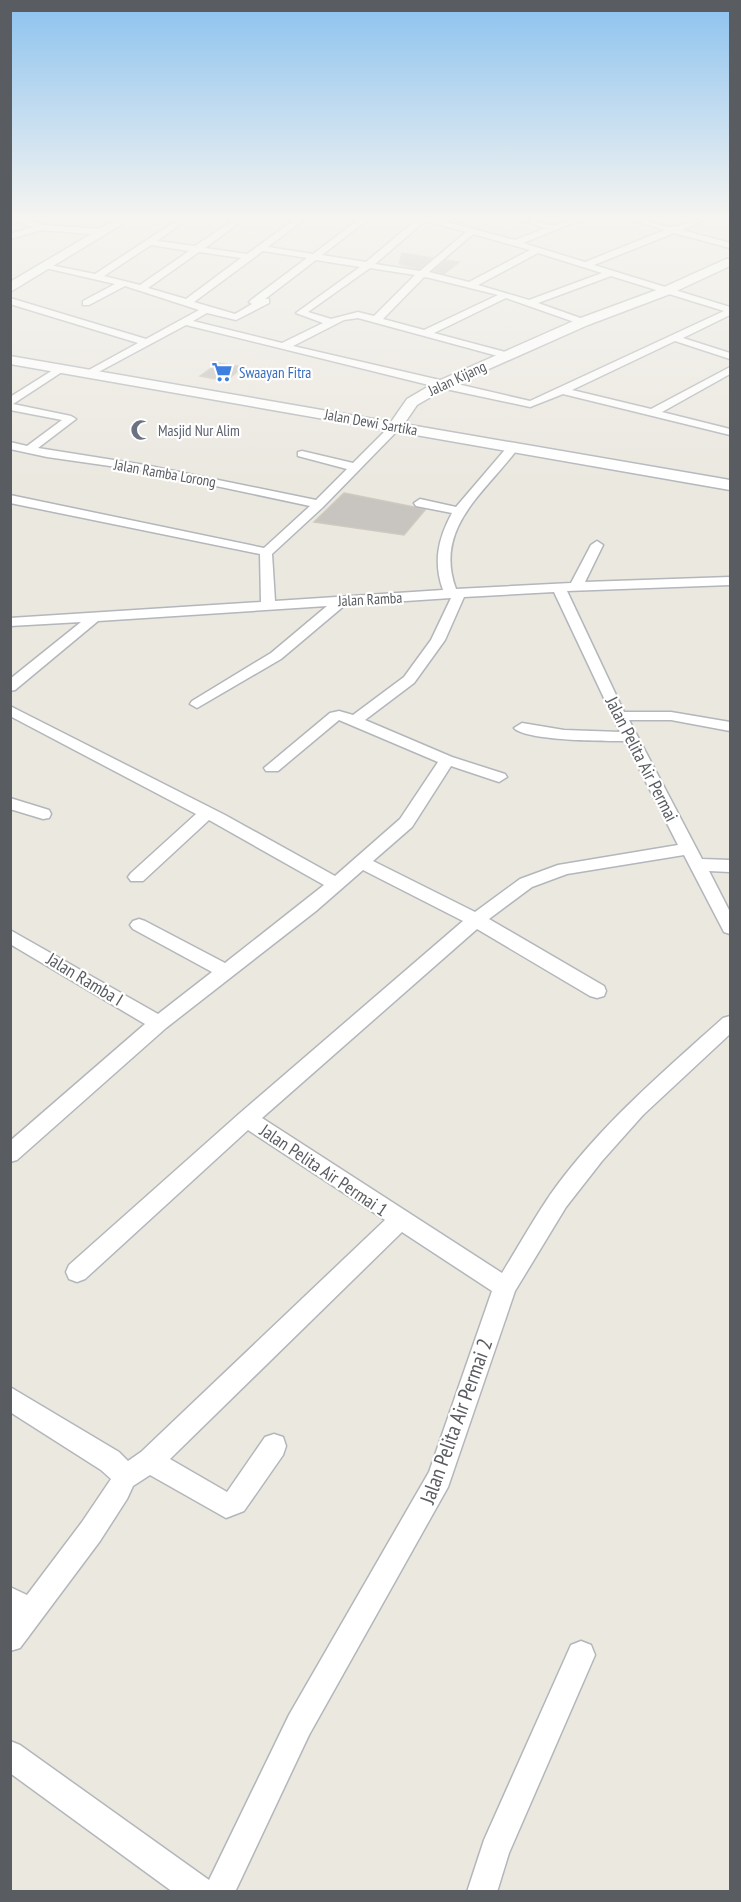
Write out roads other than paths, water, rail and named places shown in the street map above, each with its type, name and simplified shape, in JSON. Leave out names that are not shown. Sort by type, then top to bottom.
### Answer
[{"type":"street","points":[[26,306],[145,342]]},
{"type":"street","points":[[197,306],[236,317],[257,306]]},
{"type":"street","points":[[312,306],[301,314],[332,322]]},
{"type":"street","points":[[377,319],[390,306]]},
{"type":"street","points":[[425,333],[483,306]]},
{"type":"street","points":[[537,306],[583,322]]},
{"type":"street","name":"Jalan Kijang","points":[[395,426],[412,402],[441,385],[505,355],[626,306]]},
{"type":"street","points":[[713,306],[730,311]]},
{"type":"street","points":[[91,373],[207,310]]},
{"type":"street","points":[[185,322],[441,385],[530,404],[563,391],[730,311]]},
{"type":"street","points":[[284,346],[351,315],[377,319],[505,355]]},
{"type":"street","points":[[675,338],[730,356]]},
{"type":"street","name":"Jalan Dewi Sartika","points":[[10,360],[730,485]]},
{"type":"street","points":[[10,402],[61,368]]},
{"type":"street","points":[[652,412],[730,370]]},
{"type":"street","points":[[563,391],[730,432]]},
{"type":"street","points":[[10,407],[71,418],[28,450]]},
{"type":"street","points":[[268,604],[264,555],[319,504],[395,426]]},
{"type":"street","name":"Jalan Ramba Lorong","points":[[10,445],[28,450],[145,468],[319,504]]},
{"type":"street","points":[[355,721],[409,680],[438,640],[455,594],[443,574],[442,557],[447,533],[459,512],[513,447]]},
{"type":"street","points":[[302,454],[355,466]]},
{"type":"street","points":[[10,499],[267,552]]},
{"type":"street","points":[[420,503],[459,512]]},
{"type":"street","points":[[576,587],[597,545]]},
{"type":"street","name":"Jalan Ramba","points":[[10,622],[94,618],[268,604],[730,581]]},
{"type":"street","name":"Jalan Pelita Air Permai","points":[[559,588],[619,716],[730,928]]},
{"type":"street","points":[[197,704],[276,656],[342,600]]},
{"type":"street","points":[[10,687],[94,618]]},
{"type":"street","points":[[10,710],[207,813],[336,884]]},
{"type":"street","points":[[272,768],[335,716],[341,716],[447,760],[499,777]]},
{"type":"street","points":[[619,716],[671,716],[730,726]]},
{"type":"street","points":[[522,728],[564,735],[630,737]]},
{"type":"street","points":[[10,1154],[159,1023],[227,972],[336,884],[406,823],[447,760]]},
{"type":"street","points":[[10,803],[44,814]]},
{"type":"street","points":[[137,878],[207,813]]},
{"type":"street","name":"Jalan Pelita Air Permai 1","points":[[504,1287],[399,1221],[247,1119],[476,920],[526,883],[560,870],[694,857],[730,866]]},
{"type":"street","points":[[362,862],[476,920],[597,991]]},
{"type":"street","points":[[139,925],[227,972]]},
{"type":"street","name":"Jalan Ramba I","points":[[10,936],[159,1023]]},
{"type":"street","name":"Jalan Pelita Air Permai 2","points":[[219,1892],[299,1725],[439,1478],[504,1287],[558,1201],[595,1155],[636,1109],[730,1023]]},
{"type":"street","points":[[77,1272],[247,1119]]},
{"type":"street","points":[[123,1478],[150,1461],[399,1221]]},
{"type":"street","points":[[10,1398],[110,1461],[118,1467],[123,1478],[121,1486],[102,1516],[21,1606],[10,1638]]},
{"type":"street","points":[[150,1461],[226,1505],[235,1502],[273,1446]]},
{"type":"street","points":[[482,1892],[495,1851],[581,1655]]},
{"type":"street","points":[[10,1755],[199,1892]]},
{"type":"place","name":"Swaayan Fitra","points":[[222,372]]},
{"type":"place","name":"Masjid Nur Alim","points":[[141,430]]}]
